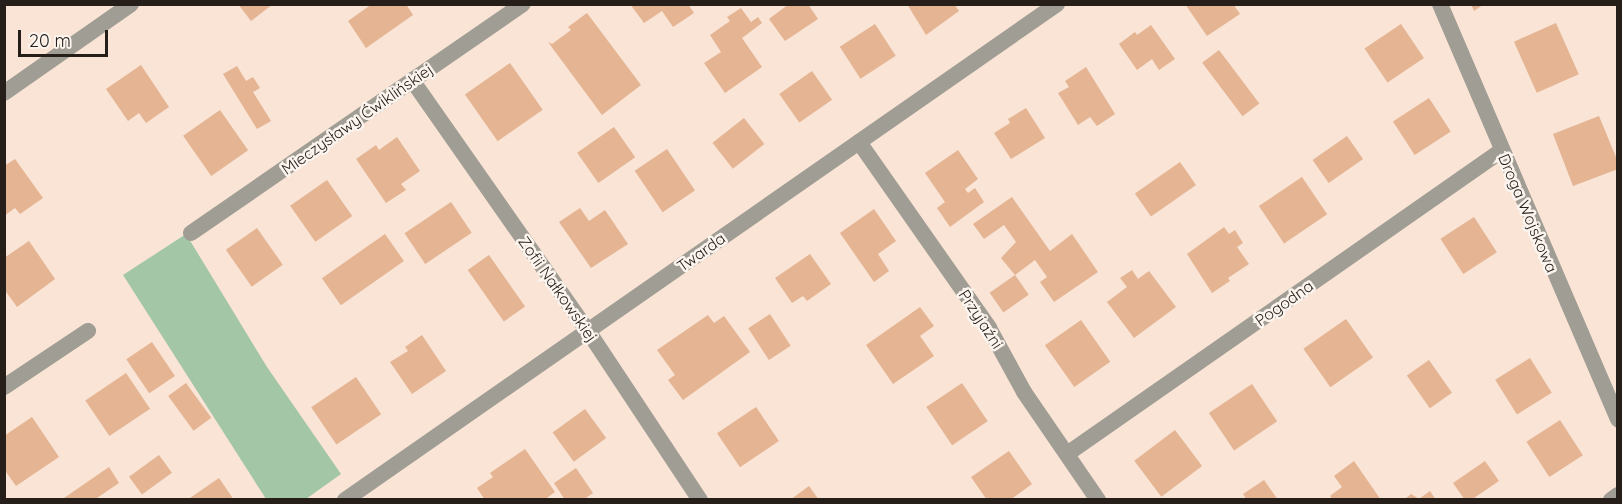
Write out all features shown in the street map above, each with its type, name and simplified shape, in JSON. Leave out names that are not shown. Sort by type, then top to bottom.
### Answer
[{"type":"street","points":[[4,93],[131,4]]},
{"type":"street","name":"Mieczysławy Ćwiklińskiej","points":[[191,233],[523,4]]},
{"type":"street","name":"Twarda","points":[[345,500],[1057,4]]},
{"type":"street","name":"Droga Wojskowa","points":[[1440,4],[1617,420]]},
{"type":"street","name":"Zofii Nałkowskiej","points":[[412,80],[588,331],[700,500]]},
{"type":"street","name":"Przyjaźni","points":[[859,142],[989,328],[1024,392],[1098,500]]},
{"type":"street","name":"Pogodna","points":[[1066,454],[1501,151]]},
{"type":"street","points":[[4,387],[88,332]]},
{"type":"street","points":[[1611,500],[1617,495]]},
{"type":"green space","points":[[186,234],[267,367],[341,474],[306,499],[266,499],[123,275]]},
{"type":"building","points":[[238,4],[273,4],[251,21]]},
{"type":"building","points":[[372,4],[406,4],[413,15],[366,48],[348,21]]},
{"type":"building","points":[[630,4],[688,4],[694,13],[673,27],[662,11],[644,23]]},
{"type":"building","points":[[789,4],[808,4],[818,19],[785,41],[769,19]]},
{"type":"building","points":[[907,4],[954,4],[959,11],[926,35]]},
{"type":"building","points":[[1185,4],[1233,4],[1240,14],[1207,36]]},
{"type":"building","points":[[1471,4],[1484,4],[1474,11]]},
{"type":"building","points":[[741,8],[751,22],[758,17],[762,23],[742,38],[762,67],[725,93],[704,63],[721,52],[710,35],[730,21],[727,17]]},
{"type":"building","points":[[587,13],[641,85],[602,115],[548,42],[552,44],[571,30],[568,27]]},
{"type":"building","points":[[1556,23],[1579,74],[1537,93],[1514,42]]},
{"type":"building","points":[[875,24],[896,56],[860,79],[840,47]]},
{"type":"building","points":[[1401,24],[1424,58],[1387,83],[1365,49]]},
{"type":"building","points":[[1151,25],[1175,59],[1159,70],[1152,59],[1137,70],[1119,44],[1135,32],[1137,35]]},
{"type":"building","points":[[1219,50],[1259,104],[1243,116],[1202,63]]},
{"type":"building","points":[[510,63],[543,110],[498,141],[465,95]]},
{"type":"building","points":[[141,65],[169,107],[146,123],[139,113],[128,121],[106,89]]},
{"type":"building","points":[[237,66],[246,81],[253,77],[260,88],[253,92],[271,121],[257,129],[223,74]]},
{"type":"building","points":[[1086,67],[1115,114],[1097,126],[1090,117],[1078,125],[1058,93],[1069,87],[1065,81]]},
{"type":"building","points":[[812,71],[832,100],[799,123],[779,94]]},
{"type":"building","points":[[1429,98],[1451,132],[1415,155],[1393,121]]},
{"type":"building","points":[[1026,108],[1045,138],[1011,159],[994,133],[1010,123],[1008,119]]},
{"type":"building","points":[[220,110],[248,150],[211,176],[183,136]]},
{"type":"building","points":[[1599,116],[1618,162],[1618,169],[1573,186],[1553,134]]},
{"type":"building","points":[[744,118],[764,144],[733,169],[712,143]]},
{"type":"building","points":[[614,127],[635,157],[598,183],[577,153]]},
{"type":"building","points":[[1347,136],[1363,159],[1329,183],[1313,160]]},
{"type":"building","points":[[397,137],[420,171],[401,184],[406,190],[386,203],[356,159],[376,145],[379,150]]},
{"type":"building","points":[[667,149],[695,190],[663,212],[635,171]]},
{"type":"building","points":[[958,150],[978,179],[965,189],[968,193],[975,188],[984,202],[950,227],[937,208],[945,202],[925,173]]},
{"type":"building","points":[[15,159],[43,198],[20,214],[15,208],[4,216],[4,166]]},
{"type":"building","points":[[1180,162],[1196,185],[1151,216],[1135,194]]},
{"type":"building","points":[[1302,177],[1327,214],[1284,243],[1259,206]]},
{"type":"building","points":[[327,180],[352,216],[315,242],[290,206]]},
{"type":"building","points":[[1012,197],[1050,251],[1072,234],[1098,272],[1054,302],[1040,282],[1047,277],[1035,260],[1015,275],[1001,258],[1016,242],[1004,225],[984,239],[973,224]]},
{"type":"building","points":[[451,202],[472,233],[425,264],[405,233]]},
{"type":"building","points":[[580,208],[589,221],[605,210],[628,244],[591,268],[559,222]]},
{"type":"building","points":[[874,209],[896,241],[878,254],[889,271],[874,282],[840,233]]},
{"type":"building","points":[[1474,217],[1497,252],[1463,274],[1440,239]]},
{"type":"building","points":[[1224,227],[1229,234],[1235,230],[1243,243],[1237,247],[1249,264],[1228,278],[1230,281],[1212,293],[1187,254]]},
{"type":"building","points":[[257,228],[283,265],[252,287],[226,250]]},
{"type":"building","points":[[385,234],[404,261],[341,305],[322,278]]},
{"type":"building","points":[[29,241],[55,279],[17,307],[4,289],[4,258]]},
{"type":"building","points":[[810,254],[831,284],[807,301],[803,296],[792,303],[775,278]]},
{"type":"building","points":[[489,255],[525,307],[504,322],[468,270]]},
{"type":"building","points":[[1132,270],[1138,279],[1149,271],[1176,307],[1134,338],[1107,302],[1127,287],[1120,278]]},
{"type":"building","points":[[1015,275],[1029,295],[1003,312],[990,293]]},
{"type":"building","points":[[920,307],[934,326],[920,336],[934,356],[893,384],[866,345]]},
{"type":"building","points":[[770,314],[791,346],[769,360],[748,328]]},
{"type":"building","points":[[708,315],[714,323],[724,316],[750,352],[683,400],[668,380],[675,375],[657,350]]},
{"type":"building","points":[[1346,319],[1373,358],[1330,387],[1303,349]]},
{"type":"building","points":[[1081,320],[1110,362],[1074,387],[1045,345]]},
{"type":"building","points":[[422,335],[446,371],[412,394],[390,362],[408,351],[405,347]]},
{"type":"building","points":[[152,342],[175,376],[149,393],[126,359]]},
{"type":"building","points":[[1530,358],[1552,393],[1517,414],[1495,380]]},
{"type":"building","points":[[1429,360],[1452,393],[1430,408],[1407,375]]},
{"type":"building","points":[[126,373],[150,409],[109,436],[85,400]]},
{"type":"building","points":[[356,377],[381,414],[336,445],[311,407]]},
{"type":"building","points":[[186,383],[211,418],[193,431],[168,396]]},
{"type":"building","points":[[962,383],[988,421],[952,445],[926,407]]},
{"type":"building","points":[[1252,384],[1277,421],[1234,450],[1209,413]]},
{"type":"building","points":[[756,407],[779,441],[740,467],[717,433]]},
{"type":"building","points":[[585,409],[606,438],[574,462],[553,433]]},
{"type":"building","points":[[32,417],[59,457],[16,486],[4,469],[4,436]]},
{"type":"building","points":[[1560,420],[1583,455],[1549,477],[1526,442]]},
{"type":"building","points":[[1175,430],[1202,466],[1161,497],[1134,461]]},
{"type":"building","points":[[525,449],[555,492],[544,500],[485,500],[477,488],[493,477],[490,473]]},
{"type":"building","points":[[1009,451],[1032,484],[1010,500],[987,500],[971,477]]},
{"type":"building","points":[[159,455],[172,473],[142,495],[129,477]]},
{"type":"building","points":[[1354,461],[1381,500],[1333,500],[1330,496],[1342,487],[1334,476]]},
{"type":"building","points":[[1485,461],[1499,481],[1471,500],[1465,500],[1453,483]]},
{"type":"building","points":[[109,467],[119,483],[94,500],[65,500],[64,498]]},
{"type":"building","points":[[576,468],[593,493],[583,500],[565,500],[554,483]]},
{"type":"building","points":[[219,478],[234,500],[187,500]]},
{"type":"building","points":[[1264,480],[1278,500],[1247,500],[1243,494]]},
{"type":"building","points":[[809,486],[819,500],[790,500]]},
{"type":"building","points":[[1430,491],[1436,500],[1404,500],[1411,494],[1419,499]]}]
